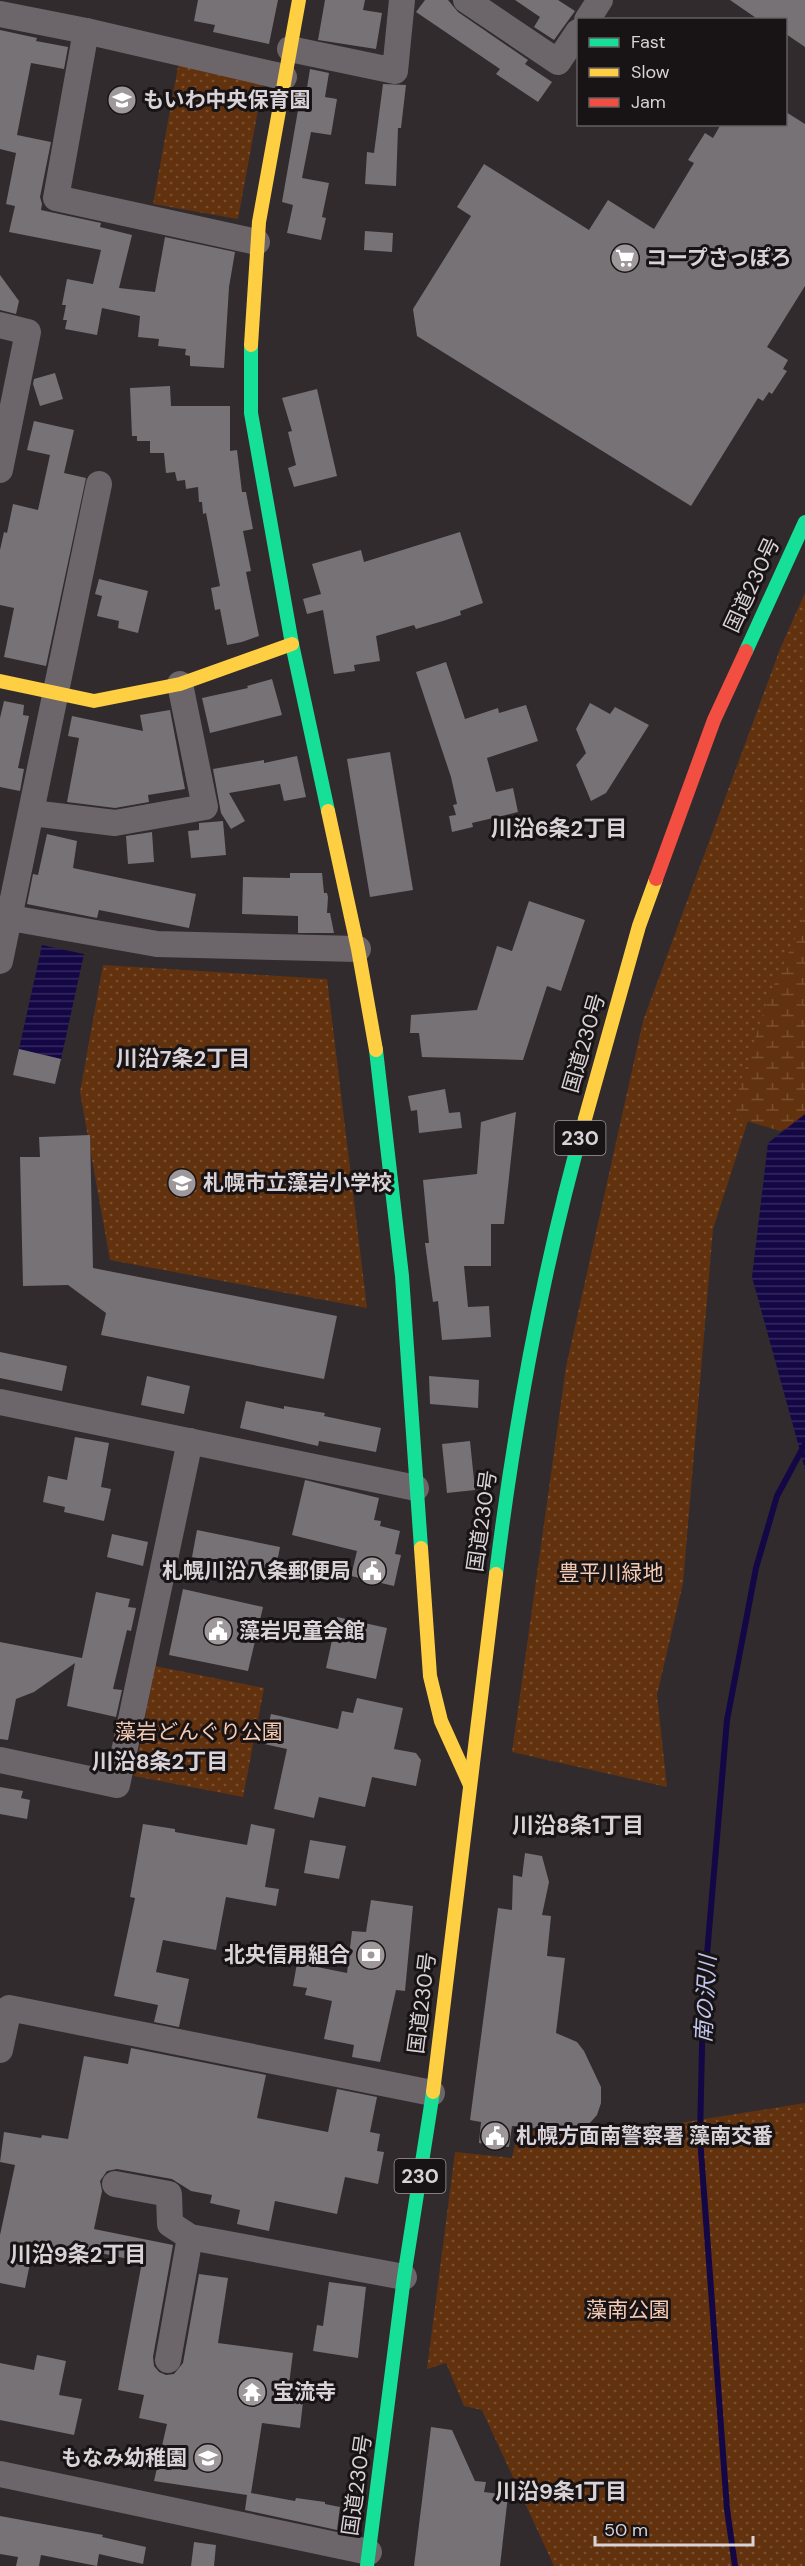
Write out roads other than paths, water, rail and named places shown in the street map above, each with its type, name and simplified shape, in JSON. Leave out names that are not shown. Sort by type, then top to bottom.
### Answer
[{"type":"main road","points":[[299,0],[257,242],[250,413],[292,644],[358,949],[378,1061],[400,1254],[430,1676],[441,1721],[470,1785]]},
{"type":"main road","name":"国道230号","points":[[368,2559],[404,2277],[432,2093],[499,1551],[525,1382],[560,1207],[639,926],[688,789],[714,720],[805,522]]},
{"type":"main road","points":[[0,681],[94,701],[180,684],[292,644]]},
{"type":"street","points":[[290,49],[395,71],[402,0]]},
{"type":"street","points":[[466,0],[558,62],[577,35]]},
{"type":"street","points":[[588,18],[600,0]]},
{"type":"street","points":[[0,14],[86,31],[284,77]]},
{"type":"street","points":[[86,31],[56,198],[257,242]]},
{"type":"street","points":[[0,326],[28,332],[0,470]]},
{"type":"street","points":[[0,961],[4,917],[32,813],[99,484]]},
{"type":"street","points":[[32,813],[115,823],[205,807],[180,684]]},
{"type":"street","points":[[4,917],[157,944],[358,949]]},
{"type":"street","points":[[0,1402],[416,1488]]},
{"type":"street","points":[[0,1760],[117,1785],[190,1441]]},
{"type":"street","points":[[0,2050],[9,2008],[432,2093]]},
{"type":"street","points":[[115,2184],[169,2194],[170,2224],[190,2237],[404,2277]]},
{"type":"street","points":[[168,2360],[190,2237]]},
{"type":"street","points":[[0,2474],[368,2559]]},
{"type":"waterway","name":"南の沢川","points":[[735,2566],[727,2509],[700,2138],[703,2001],[727,1720],[756,1568],[777,1496],[805,1444]]},
{"type":"place","name":"もいわ中央保育園","points":[[122,100]]},
{"type":"place","name":"コープさっぽろ","points":[[625,258]]},
{"type":"place","name":"札幌市立藻岩小学校","points":[[182,1183]]},
{"type":"place","name":"札幌川沿八条郵便局","points":[[372,1571]]},
{"type":"place","name":"藻岩児童会館","points":[[218,1631]]},
{"type":"place","name":"北央信用組合","points":[[371,1955]]},
{"type":"place","name":"札幌方面南警察署 藻南交番","points":[[495,2136]]},
{"type":"place","name":"宝流寺","points":[[252,2392]]},
{"type":"place","name":"もなみ幼稚園","points":[[208,2458]]},
{"type":"district","name":"川沿6条2丁目","points":[[559,828]]},
{"type":"district","name":"川沿7条2丁目","points":[[183,1058]]},
{"type":"district","name":"川沿8条2丁目","points":[[160,1761]]},
{"type":"district","name":"川沿8条1丁目","points":[[578,1825]]},
{"type":"district","name":"川沿9条2丁目","points":[[78,2254]]},
{"type":"district","name":"川沿9条1丁目","points":[[561,2491]]},
{"type":"park label","name":"豊平川緑地","points":[[611,1573]]},
{"type":"park label","name":"藻岩どんぐり公園","points":[[199,1732]]},
{"type":"park label","name":"藻南公園","points":[[628,2310]]}]
